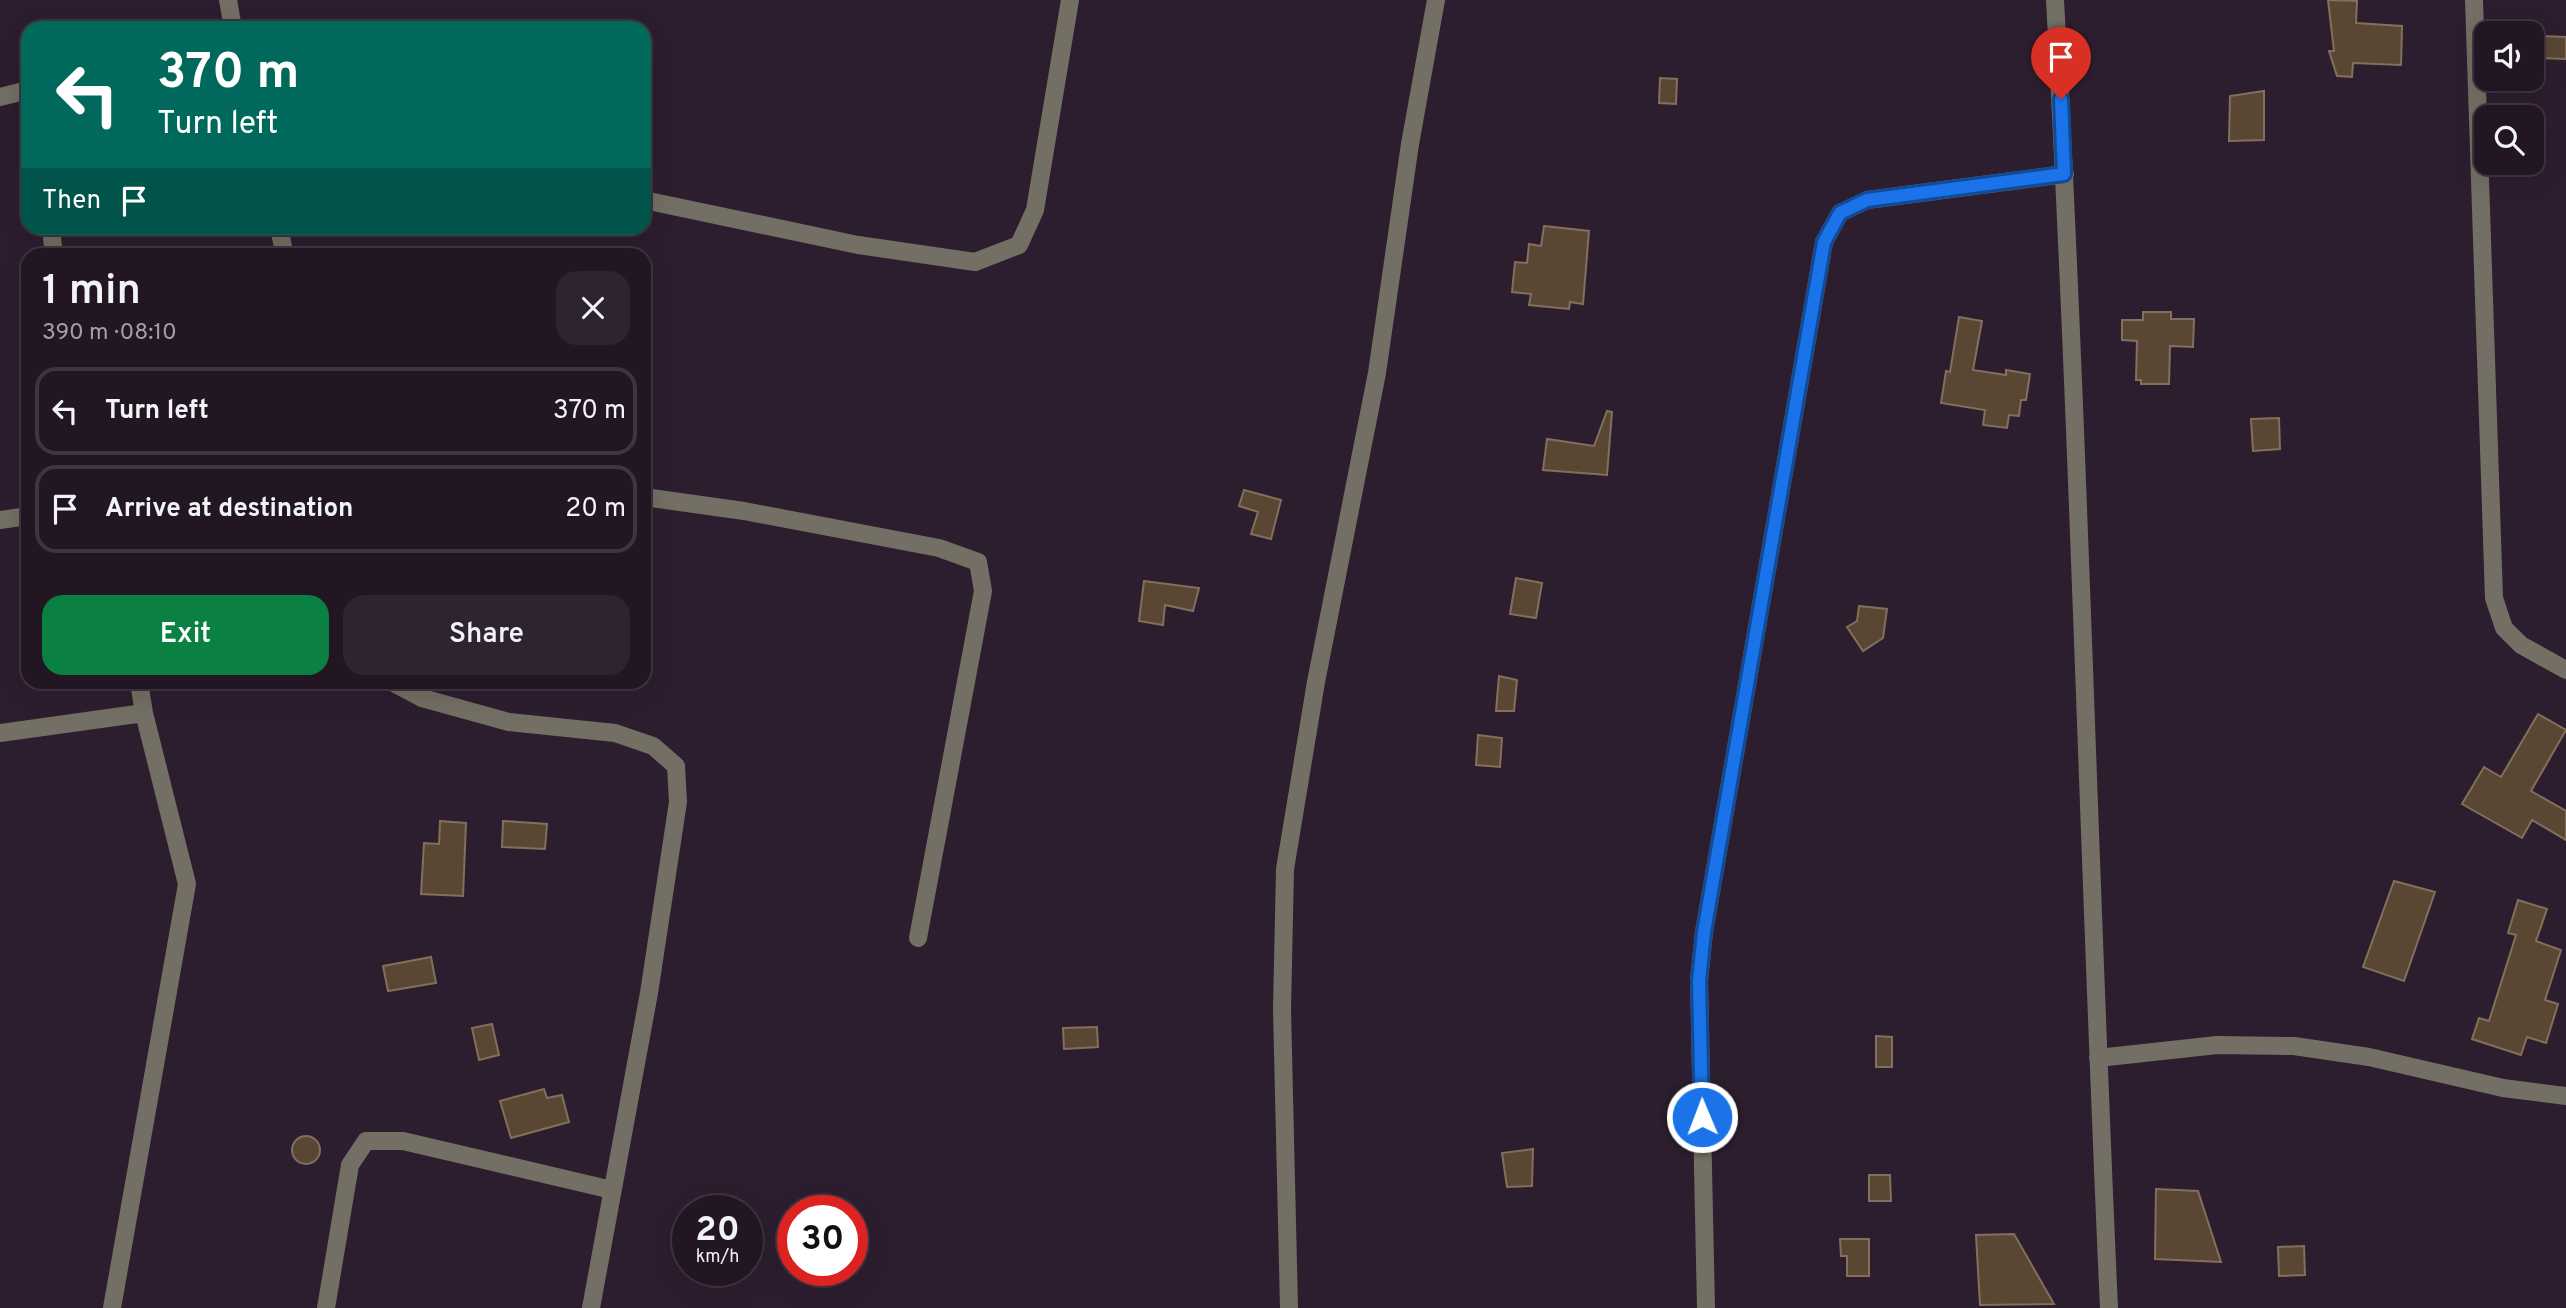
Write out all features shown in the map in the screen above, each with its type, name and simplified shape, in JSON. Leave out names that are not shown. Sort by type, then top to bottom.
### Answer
[{"type":"street","points":[[228,0],[232,21]]},
{"type":"street","points":[[651,201],[858,245],[975,262],[1018,245],[1035,210],[1070,0]]},
{"type":"street","points":[[1289,1308],[1282,1009],[1285,869],[1316,682],[1377,373],[1410,144],[1436,0]]},
{"type":"street","points":[[2055,0],[2109,1308]]},
{"type":"street","points":[[2474,0],[2494,598],[2504,628],[2521,645],[2566,670]]},
{"type":"street","points":[[0,97],[21,92]]},
{"type":"street","points":[[1706,1308],[1699,981],[1704,932],[1824,242],[1840,213],[1867,200],[2064,174]]},
{"type":"street","points":[[651,498],[744,511],[939,548],[978,562],[982,591],[918,937]]},
{"type":"street","points":[[0,520],[21,517]]},
{"type":"street","points":[[112,1308],[187,884],[140,689]]},
{"type":"street","points":[[405,689],[422,698],[509,722],[615,733],[653,746],[676,766],[678,802],[649,993],[591,1308]]},
{"type":"street","points":[[0,733],[144,713]]},
{"type":"street","points":[[2098,1058],[2217,1045],[2294,1046],[2369,1057],[2503,1088],[2566,1096]]},
{"type":"street","points":[[326,1308],[350,1166],[366,1141],[403,1141],[612,1190]]},
{"type":"building","points":[[2328,0],[2357,1],[2356,23],[2402,26],[2401,65],[2353,63],[2352,77],[2337,76],[2329,51],[2334,51]]},
{"type":"building","points":[[2544,36],[2566,37],[2566,59],[2544,58]]},
{"type":"building","points":[[1660,78],[1677,79],[1676,104],[1659,103]]},
{"type":"building","points":[[2264,91],[2264,140],[2229,141],[2230,96]]},
{"type":"building","points":[[1544,226],[1589,231],[1583,304],[1570,302],[1569,309],[1529,305],[1531,294],[1512,292],[1515,262],[1527,263],[1529,244],[1541,246]]},
{"type":"building","points":[[2143,312],[2171,312],[2171,319],[2194,319],[2193,347],[2170,346],[2169,384],[2141,384],[2141,380],[2136,380],[2137,341],[2122,340],[2122,320],[2143,320]]},
{"type":"building","points":[[1959,317],[1982,321],[1973,370],[2006,375],[2006,370],[2030,374],[2026,400],[2021,400],[2019,416],[2009,415],[2007,428],[1983,425],[1985,410],[1941,403],[1946,371],[1950,372]]},
{"type":"building","points":[[1607,411],[1612,412],[1607,475],[1543,470],[1547,439],[1594,446]]},
{"type":"building","points":[[2279,418],[2280,449],[2253,451],[2251,419]]},
{"type":"building","points":[[1244,490],[1281,500],[1271,539],[1251,534],[1258,512],[1239,506]]},
{"type":"building","points":[[1516,578],[1542,583],[1536,618],[1510,614]]},
{"type":"building","points":[[1144,581],[1199,588],[1193,611],[1165,605],[1163,625],[1139,621]]},
{"type":"building","points":[[1859,606],[1887,609],[1883,638],[1863,651],[1847,627],[1857,621]]},
{"type":"building","points":[[1499,676],[1517,680],[1514,711],[1496,711]]},
{"type":"building","points":[[2538,714],[2566,730],[2531,791],[2566,811],[2566,840],[2532,820],[2522,838],[2462,804],[2484,767],[2501,777]]},
{"type":"building","points":[[1478,735],[1502,738],[1500,767],[1476,765]]},
{"type":"building","points":[[440,821],[466,823],[463,896],[421,894],[424,843],[439,844]]},
{"type":"building","points":[[503,821],[547,824],[545,849],[502,847]]},
{"type":"building","points":[[2394,881],[2435,892],[2404,981],[2363,967]]},
{"type":"building","points":[[2518,900],[2547,909],[2536,941],[2561,950],[2545,1000],[2558,1004],[2546,1043],[2527,1037],[2521,1055],[2472,1039],[2479,1018],[2489,1021],[2516,935],[2508,933]]},
{"type":"building","points":[[431,957],[436,983],[388,991],[383,966]]},
{"type":"building","points":[[492,1024],[499,1055],[479,1060],[472,1028]]},
{"type":"building","points":[[1097,1027],[1098,1047],[1064,1049],[1063,1028]]},
{"type":"building","points":[[1876,1036],[1892,1037],[1892,1067],[1876,1067]]},
{"type":"building","points":[[544,1089],[547,1098],[562,1095],[569,1122],[511,1138],[500,1101]]},
{"type":"building","points":[[306,1136],[316,1140],[320,1150],[316,1160],[306,1164],[296,1160],[292,1150],[296,1140]]},
{"type":"building","points":[[1533,1149],[1532,1186],[1507,1187],[1502,1153]]},
{"type":"building","points":[[1869,1175],[1890,1175],[1891,1201],[1869,1201]]},
{"type":"building","points":[[2156,1189],[2198,1191],[2221,1262],[2155,1259]]},
{"type":"building","points":[[2014,1234],[2054,1304],[1980,1305],[1976,1235]]},
{"type":"building","points":[[1840,1239],[1869,1239],[1869,1276],[1847,1276],[1847,1256],[1841,1256]]},
{"type":"building","points":[[2304,1246],[2305,1275],[2279,1276],[2278,1247]]},
{"type":"route","points":[[1702,1117],[1699,981],[1704,932],[1824,242],[1840,213],[1867,200],[2064,174],[2061,99]]}]
